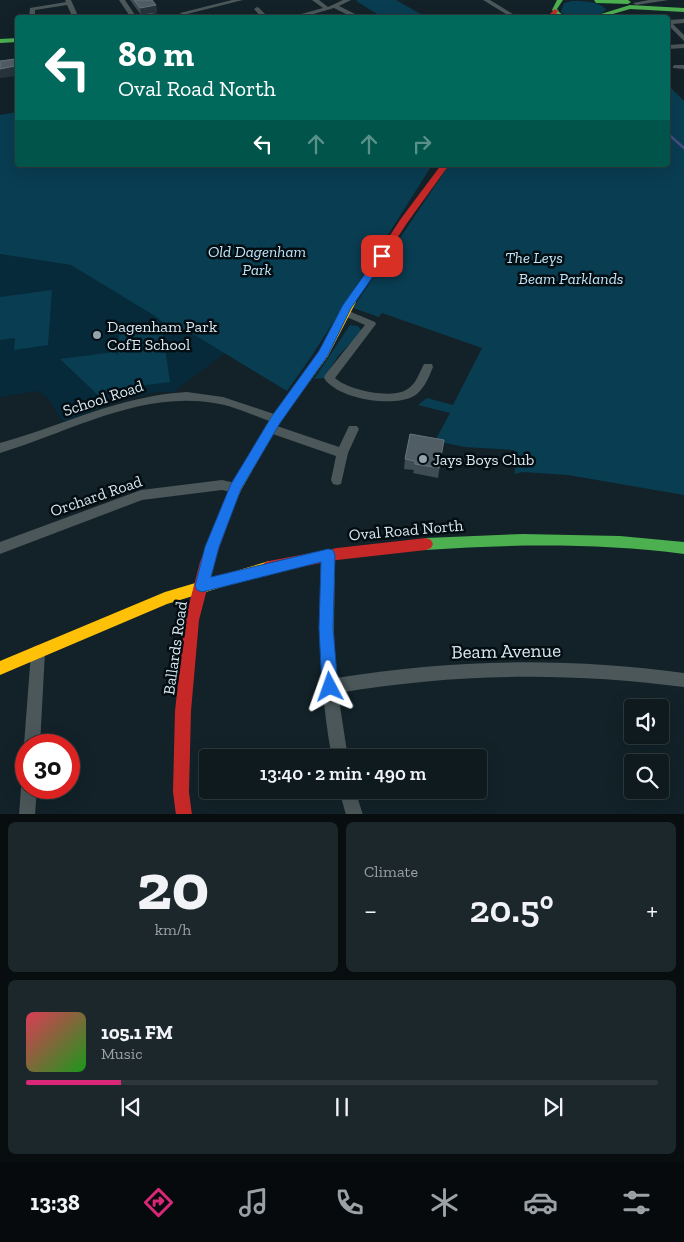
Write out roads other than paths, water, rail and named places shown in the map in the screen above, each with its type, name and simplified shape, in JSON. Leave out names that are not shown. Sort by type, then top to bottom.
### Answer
[{"type":"main road","points":[[594,0],[669,4],[684,9]]},
{"type":"main road","points":[[594,0],[606,5],[608,12]]},
{"type":"main road","points":[[600,15],[634,7],[669,4]]},
{"type":"main road","points":[[555,6],[564,15]]},
{"type":"main road","points":[[0,40],[15,40]]},
{"type":"main road","name":"Ballards Road","points":[[184,814],[181,768],[185,682],[192,620],[212,547],[236,488],[273,424],[324,353],[344,312],[403,222],[443,167]]},
{"type":"main road","name":"Oval Road North","points":[[0,668],[126,614],[202,586],[328,555],[384,546],[487,540],[641,542],[684,548]]},
{"type":"street","points":[[122,0],[132,15]]},
{"type":"street","points":[[183,13],[240,0]]},
{"type":"street","points":[[315,0],[328,10]]},
{"type":"street","points":[[304,15],[328,10],[348,0]]},
{"type":"street","points":[[486,0],[511,15]]},
{"type":"street","points":[[32,15],[31,12],[35,8],[69,1],[75,15]]},
{"type":"street","points":[[336,7],[353,15]]},
{"type":"street","points":[[257,9],[263,15]]},
{"type":"street","points":[[670,22],[684,21]]},
{"type":"street","points":[[670,24],[684,39]]},
{"type":"street","points":[[670,46],[684,46]]},
{"type":"street","points":[[675,67],[684,67]]},
{"type":"street","points":[[344,312],[370,324],[365,334],[329,378],[343,390],[366,394],[402,395],[417,387],[428,367]]},
{"type":"street","name":"School Road","points":[[0,448],[46,434],[104,411],[140,401],[162,398],[214,398],[342,453]]},
{"type":"street","points":[[337,480],[342,453],[353,429]]},
{"type":"street","name":"Orchard Road","points":[[0,548],[141,495],[222,485],[236,488]]},
{"type":"street","points":[[328,555],[326,628],[330,687],[339,749]]},
{"type":"street","points":[[33,734],[38,652]]},
{"type":"street","name":"Beam Avenue","points":[[330,687],[400,676],[501,668],[611,671],[684,680]]},
{"type":"street","points":[[27,814],[28,799]]},
{"type":"street","points":[[351,799],[355,814]]},
{"type":"waterway","points":[[670,136],[684,148]]},
{"type":"place","name":"Dagenham Park CofE School","points":[[97,335]]},
{"type":"place","name":"Jays Boys Club","points":[[423,459]]},
{"type":"park label","name":"The Leys","points":[[534,257]]},
{"type":"park label","name":"Old Dagenham Park","points":[[257,260]]},
{"type":"park label","name":"Beam Parklands","points":[[571,278]]}]
